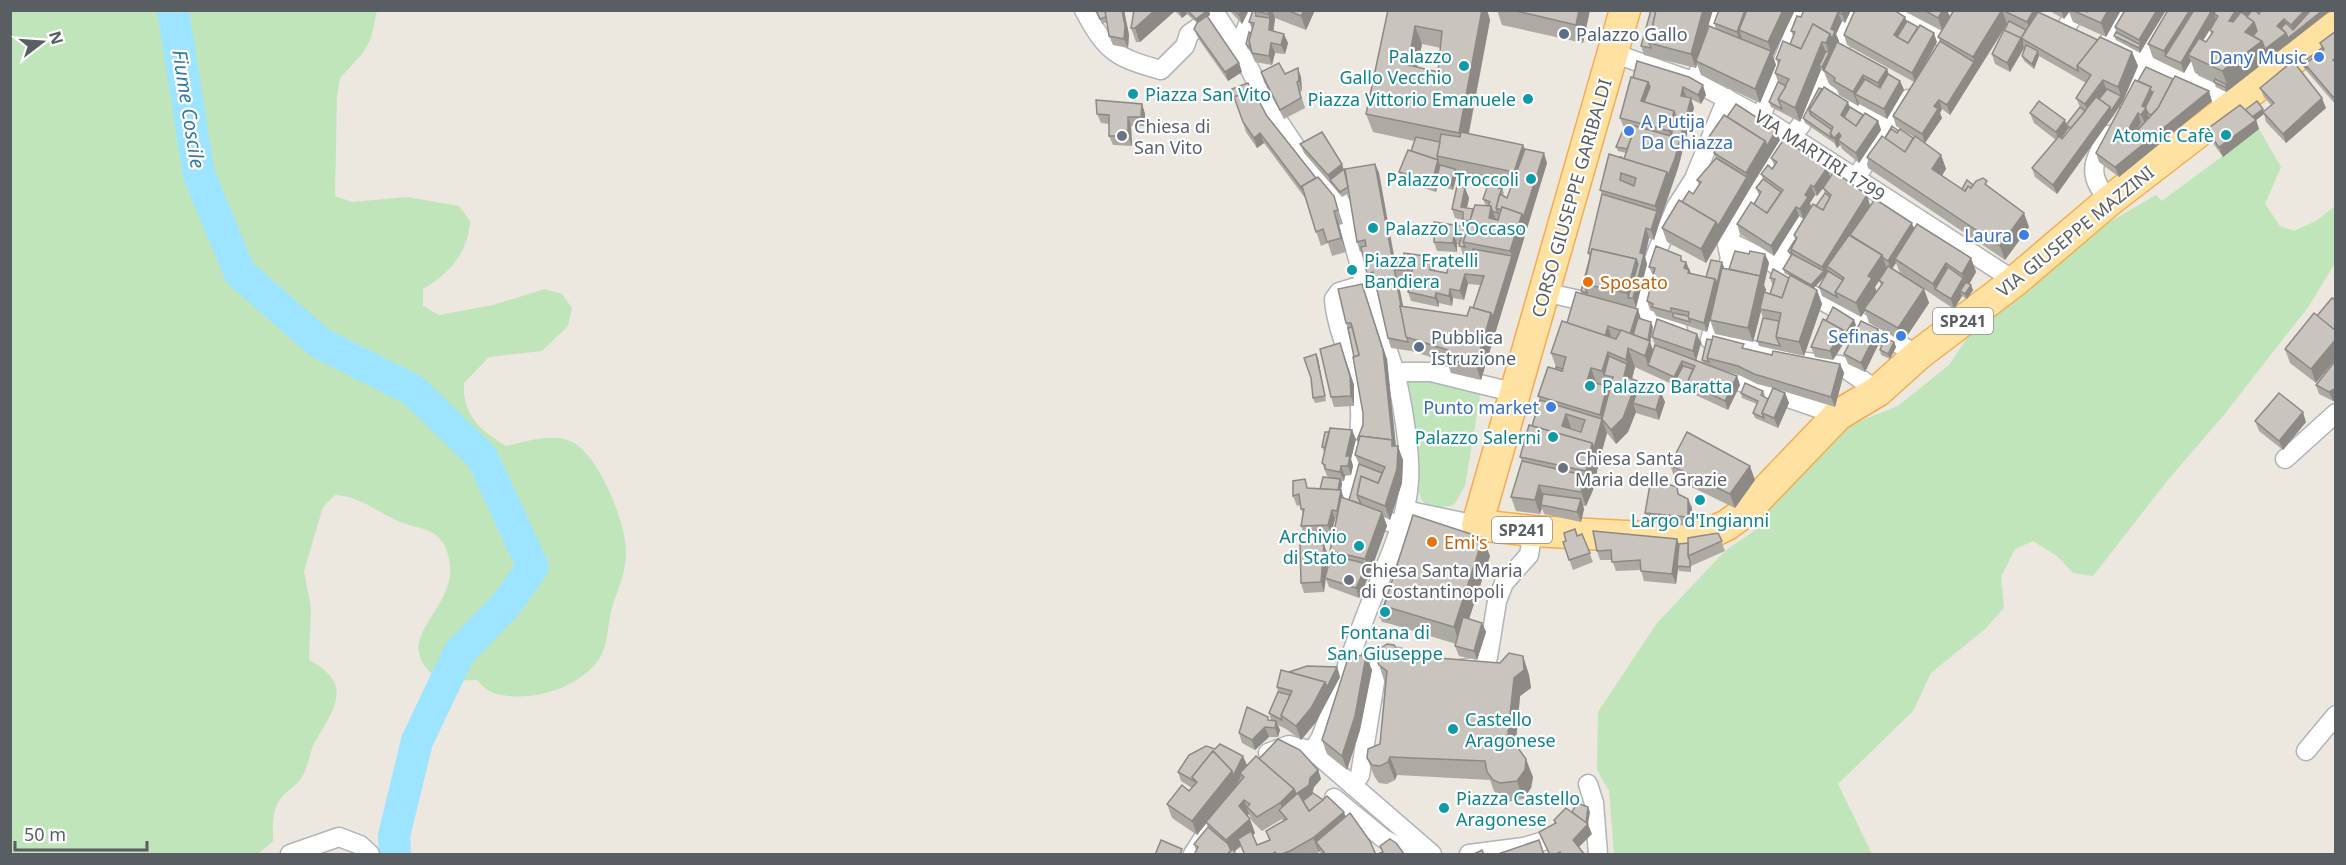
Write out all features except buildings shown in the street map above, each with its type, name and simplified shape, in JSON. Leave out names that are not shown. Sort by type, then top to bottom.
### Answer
[{"type":"main road","name":"CORSO GIUSEPPE GARIBALDI","points":[[1477,525],[1625,10]]},
{"type":"main road","name":"VIA GIUSEPPE MAZZINI","points":[[1533,531],[1662,538],[1708,534],[1746,512],[1838,415],[1878,391],[1918,355],[2015,281],[2109,201],[2336,26]]},
{"type":"main road","name":"SP241","points":[[1477,525],[1533,531]]},
{"type":"street","points":[[1084,10],[1110,51],[1132,62],[1161,70],[1185,46],[1189,34],[1215,13],[1238,48],[1277,119],[1309,167],[1341,203],[1350,224],[1366,288],[1395,372],[1409,480],[1408,517],[1322,737],[1312,752]]},
{"type":"street","points":[[1238,48],[1254,10]]},
{"type":"street","points":[[1695,82],[1720,10]]},
{"type":"street","points":[[1761,117],[1803,10]]},
{"type":"street","points":[[1710,340],[1730,258],[1726,240],[1782,148],[1793,138],[1858,10]]},
{"type":"street","points":[[1894,10],[1949,31],[1934,56]]},
{"type":"street","points":[[2067,26],[2077,10]]},
{"type":"street","points":[[2107,45],[2128,10]]},
{"type":"street","points":[[2109,201],[2097,186],[2093,163],[2145,62],[2177,10]]},
{"type":"street","points":[[2184,80],[2228,10]]},
{"type":"street","points":[[2049,18],[2237,103]]},
{"type":"street","points":[[1712,37],[1731,45]]},
{"type":"street","points":[[1840,48],[1859,59]]},
{"type":"street","name":"VIA MARTIRI 1799","points":[[1612,53],[1695,82],[1761,117],[1849,174],[1878,200],[1925,222],[2015,281]]},
{"type":"street","points":[[1761,57],[1782,64]]},
{"type":"street","points":[[1821,86],[1888,129]]},
{"type":"street","points":[[1829,188],[1849,174],[1888,129],[1912,86]]},
{"type":"street","points":[[1641,314],[1648,276],[1658,249],[1676,207],[1694,179],[1727,98]]},
{"type":"street","points":[[1777,265],[1816,207]]},
{"type":"street","points":[[1913,242],[1925,222]]},
{"type":"street","points":[[1726,240],[1777,265],[1784,279],[1867,318],[1918,355]]},
{"type":"street","points":[[1366,288],[1339,292],[1334,299],[1351,361],[1360,411],[1357,458],[1346,507],[1477,525]]},
{"type":"street","points":[[1544,292],[1641,314],[1657,323],[1710,340],[1806,362],[1840,365],[1878,391]]},
{"type":"street","points":[[1822,323],[1824,296]]},
{"type":"street","points":[[1840,365],[1867,318]]},
{"type":"street","points":[[1806,362],[1814,342]]},
{"type":"street","points":[[1699,366],[1838,415]]},
{"type":"street","points":[[1395,372],[1431,372],[1516,393]]},
{"type":"street","points":[[2285,459],[2336,413]]},
{"type":"street","points":[[1440,665],[1468,669],[1482,663],[1488,657],[1497,601],[1504,584],[1529,555],[1533,531]]},
{"type":"street","points":[[1353,786],[1360,775],[1379,664],[1392,656],[1418,661]]},
{"type":"street","points":[[2306,751],[2336,716]]},
{"type":"street","points":[[1255,770],[1268,752],[1282,746],[1298,745],[1312,752],[1432,855]]},
{"type":"street","points":[[1588,784],[1594,803],[1598,855]]},
{"type":"street","points":[[1334,798],[1376,833],[1412,855]]},
{"type":"street","points":[[1193,855],[1194,848],[1221,813]]},
{"type":"street","points":[[290,855],[339,837],[360,844],[370,855]]},
{"type":"street","points":[[1469,855],[1524,847],[1541,842]]},
{"type":"green space","points":[[10,11],[377,11],[371,38],[363,53],[340,78],[337,96],[335,196],[352,202],[407,197],[459,206],[470,221],[466,243],[449,269],[423,289],[423,306],[439,315],[493,305],[545,289],[562,294],[572,308],[568,326],[542,351],[489,357],[464,383],[464,394],[474,420],[488,434],[506,446],[542,438],[569,441],[586,454],[604,480],[618,512],[626,555],[601,656],[581,677],[552,691],[536,695],[505,696],[489,691],[477,680],[441,681],[422,662],[419,642],[448,584],[450,570],[444,545],[429,531],[398,521],[360,501],[335,495],[323,507],[304,571],[311,608],[309,660],[332,678],[336,687],[334,707],[313,746],[302,777],[282,797],[275,808],[273,841],[258,854],[11,854]]},
{"type":"green space","points":[[2259,129],[2281,167],[2265,204],[2280,226],[2294,231],[2316,221],[2335,206],[2335,263],[2309,306],[2093,576],[2073,573],[2057,556],[2033,541],[2015,549],[2001,577],[2004,608],[1985,629],[1931,673],[1913,711],[1838,784],[1872,854],[1614,854],[1609,791],[1597,770],[1598,712],[1657,623],[1725,551],[1765,523],[1764,507],[1824,446],[1852,424],[1898,406],[1949,365],[1976,325],[2108,223],[2156,195],[2162,201]]},
{"type":"green space","points":[[1426,377],[1481,390],[1465,486],[1454,505],[1437,507],[1427,505],[1416,484],[1408,427],[1405,381]]},
{"type":"waterway","name":"Fiume Coscile","points":[[173,10],[199,175],[240,273],[320,343],[413,390],[482,457],[533,567],[505,606],[459,653],[417,741],[394,836],[395,854]]},
{"type":"place","name":"Palazzo Gallo","points":[[1564,34]]},
{"type":"place","name":"Dany Music","points":[[2319,57]]},
{"type":"place","name":"Palazzo Gallo Vecchio","points":[[1464,66]]},
{"type":"place","name":"Piazza San Vito","points":[[1133,94]]},
{"type":"place","name":"Piazza Vittorio Emanuele","points":[[1528,99]]},
{"type":"place","name":"A Putija Da Chiazza","points":[[1629,131]]},
{"type":"place","name":"Atomic Cafè","points":[[2226,135]]},
{"type":"place","name":"Chiesa di San Vito","points":[[1122,136]]},
{"type":"place","name":"Palazzo Troccoli","points":[[1531,179]]},
{"type":"place","name":"Palazzo L'Occaso","points":[[1373,228]]},
{"type":"place","name":"Laura","points":[[2024,235]]},
{"type":"place","name":"Piazza Fratelli Bandiera","points":[[1352,270]]},
{"type":"place","name":"Sposato","points":[[1588,282]]},
{"type":"place","name":"Sefinas","points":[[1901,336]]},
{"type":"place","name":"Pubblica Istruzione","points":[[1419,347]]},
{"type":"place","name":"Palazzo Baratta","points":[[1590,386]]},
{"type":"place","name":"Punto market","points":[[1551,407]]},
{"type":"place","name":"Palazzo Salerni","points":[[1553,437]]},
{"type":"place","name":"Chiesa Santa Maria delle Grazie","points":[[1563,468]]},
{"type":"place","name":"Largo d'Ingianni","points":[[1700,500]]},
{"type":"place","name":"Emi's","points":[[1432,542]]},
{"type":"place","name":"Archivio di Stato","points":[[1359,546]]},
{"type":"place","name":"Chiesa Santa Maria di Costantinopoli","points":[[1349,580]]},
{"type":"place","name":"Fontana di San Giuseppe","points":[[1385,612]]},
{"type":"place","name":"Castello Aragonese","points":[[1453,729]]},
{"type":"place","name":"Piazza Castello Aragonese","points":[[1444,808]]}]
